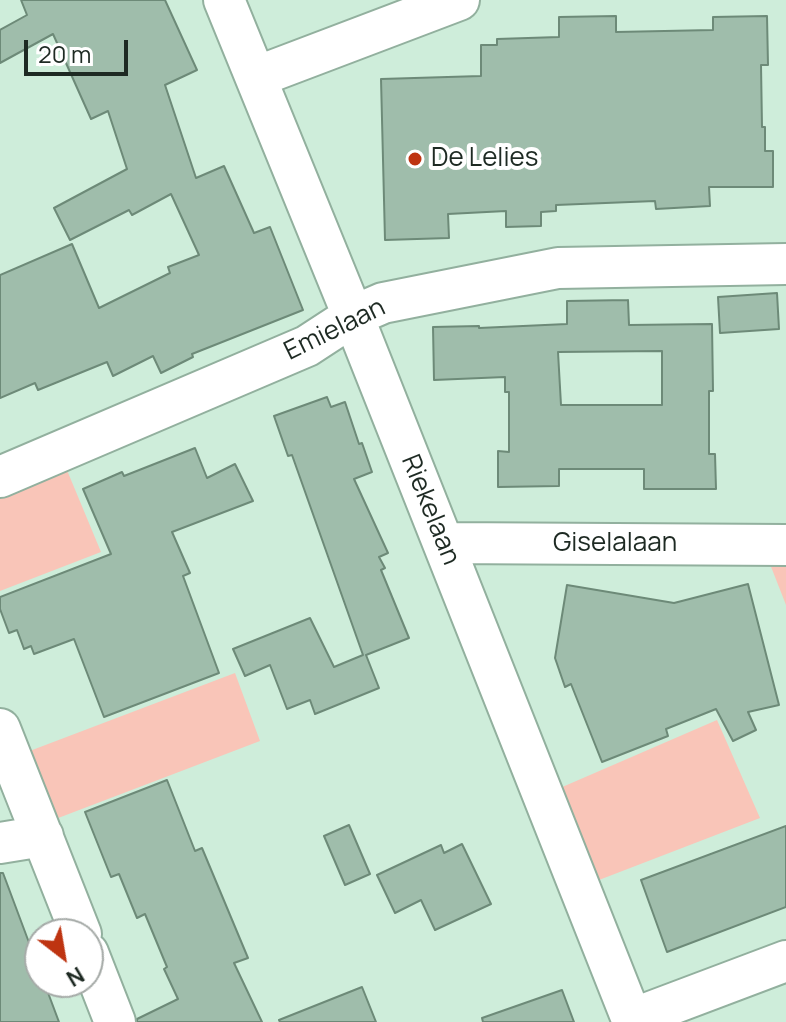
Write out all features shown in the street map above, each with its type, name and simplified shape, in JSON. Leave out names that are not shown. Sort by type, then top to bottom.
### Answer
[{"type":"street","name":"Riekelaan","points":[[224,0],[444,543],[632,1021]]},
{"type":"street","points":[[256,77],[459,0]]},
{"type":"street","name":"Emielaan","points":[[0,477],[307,346],[353,316],[383,303],[558,268],[786,264]]},
{"type":"street","name":"Giselalaan","points":[[444,543],[786,545]]},
{"type":"street","points":[[0,729],[75,918]]},
{"type":"street","points":[[0,843],[43,836]]},
{"type":"street","points":[[632,1021],[786,961]]},
{"type":"street","points":[[104,994],[115,1022]]},
{"type":"shaded area","points":[[64,463],[101,552],[0,591],[0,490]]},
{"type":"shaded area","points":[[768,559],[786,559],[786,605]]},
{"type":"shaded area","points":[[235,673],[260,741],[53,820],[27,752]]},
{"type":"shaded area","points":[[717,720],[760,818],[599,880],[560,788]]},
{"type":"building","points":[[21,0],[165,0],[197,70],[165,85],[196,178],[224,166],[254,233],[270,227],[303,310],[192,354],[193,357],[161,373],[153,356],[113,376],[107,362],[38,390],[35,383],[0,398],[0,275],[72,244],[99,308],[170,273],[168,267],[199,255],[171,194],[132,215],[129,210],[70,240],[54,208],[127,169],[108,111],[91,119],[53,34],[0,63],[0,30],[27,15]]},
{"type":"building","points":[[616,16],[616,32],[713,30],[713,17],[767,16],[768,65],[761,65],[762,127],[765,127],[765,151],[773,151],[773,187],[709,187],[710,206],[656,209],[655,201],[556,205],[556,211],[541,212],[541,226],[506,227],[506,211],[448,214],[449,238],[385,240],[381,79],[481,76],[481,45],[497,45],[497,39],[559,37],[559,17]]},
{"type":"building","points":[[777,293],[779,329],[720,333],[718,297]]},
{"type":"building","points":[[628,300],[629,325],[712,324],[713,391],[709,391],[709,454],[715,454],[716,489],[644,489],[644,469],[559,469],[559,486],[498,487],[498,451],[509,452],[509,392],[505,392],[505,377],[434,380],[433,327],[567,324],[567,301]],"holes":[[[662,351],[662,405],[561,405],[558,352]]]},
{"type":"building","points":[[327,397],[331,407],[345,402],[372,472],[354,479],[388,553],[379,557],[385,568],[381,570],[409,638],[366,655],[379,688],[315,714],[310,700],[287,709],[270,665],[245,676],[233,649],[310,618],[334,667],[363,655],[292,455],[288,456],[274,416]]},
{"type":"building","points":[[195,448],[207,478],[235,464],[253,501],[172,532],[190,573],[183,576],[219,673],[104,717],[74,639],[34,654],[31,646],[24,649],[17,630],[9,633],[0,609],[0,597],[111,554],[83,489],[122,472],[124,476]]},
{"type":"building","points":[[748,584],[779,705],[748,712],[756,730],[733,741],[716,709],[666,729],[668,736],[602,762],[571,684],[565,687],[555,658],[567,585],[674,603]]},
{"type":"building","points":[[167,780],[195,851],[202,848],[248,958],[234,963],[262,1022],[137,1022],[137,1019],[178,999],[145,914],[137,918],[119,874],[111,877],[85,812]]},
{"type":"building","points":[[349,825],[370,874],[345,885],[324,836]]},
{"type":"building","points":[[786,826],[786,907],[667,952],[641,880]]},
{"type":"building","points":[[462,844],[491,904],[435,930],[421,900],[395,913],[377,875],[441,845],[444,853]]},
{"type":"building","points":[[0,873],[3,873],[24,929],[24,998],[50,998],[59,1022],[0,1022]]},
{"type":"building","points":[[362,987],[376,1022],[279,1020]]},
{"type":"building","points":[[562,990],[574,1022],[483,1022],[482,1018]]},
{"type":"place","name":"De Lelies","points":[[415,159]]}]
